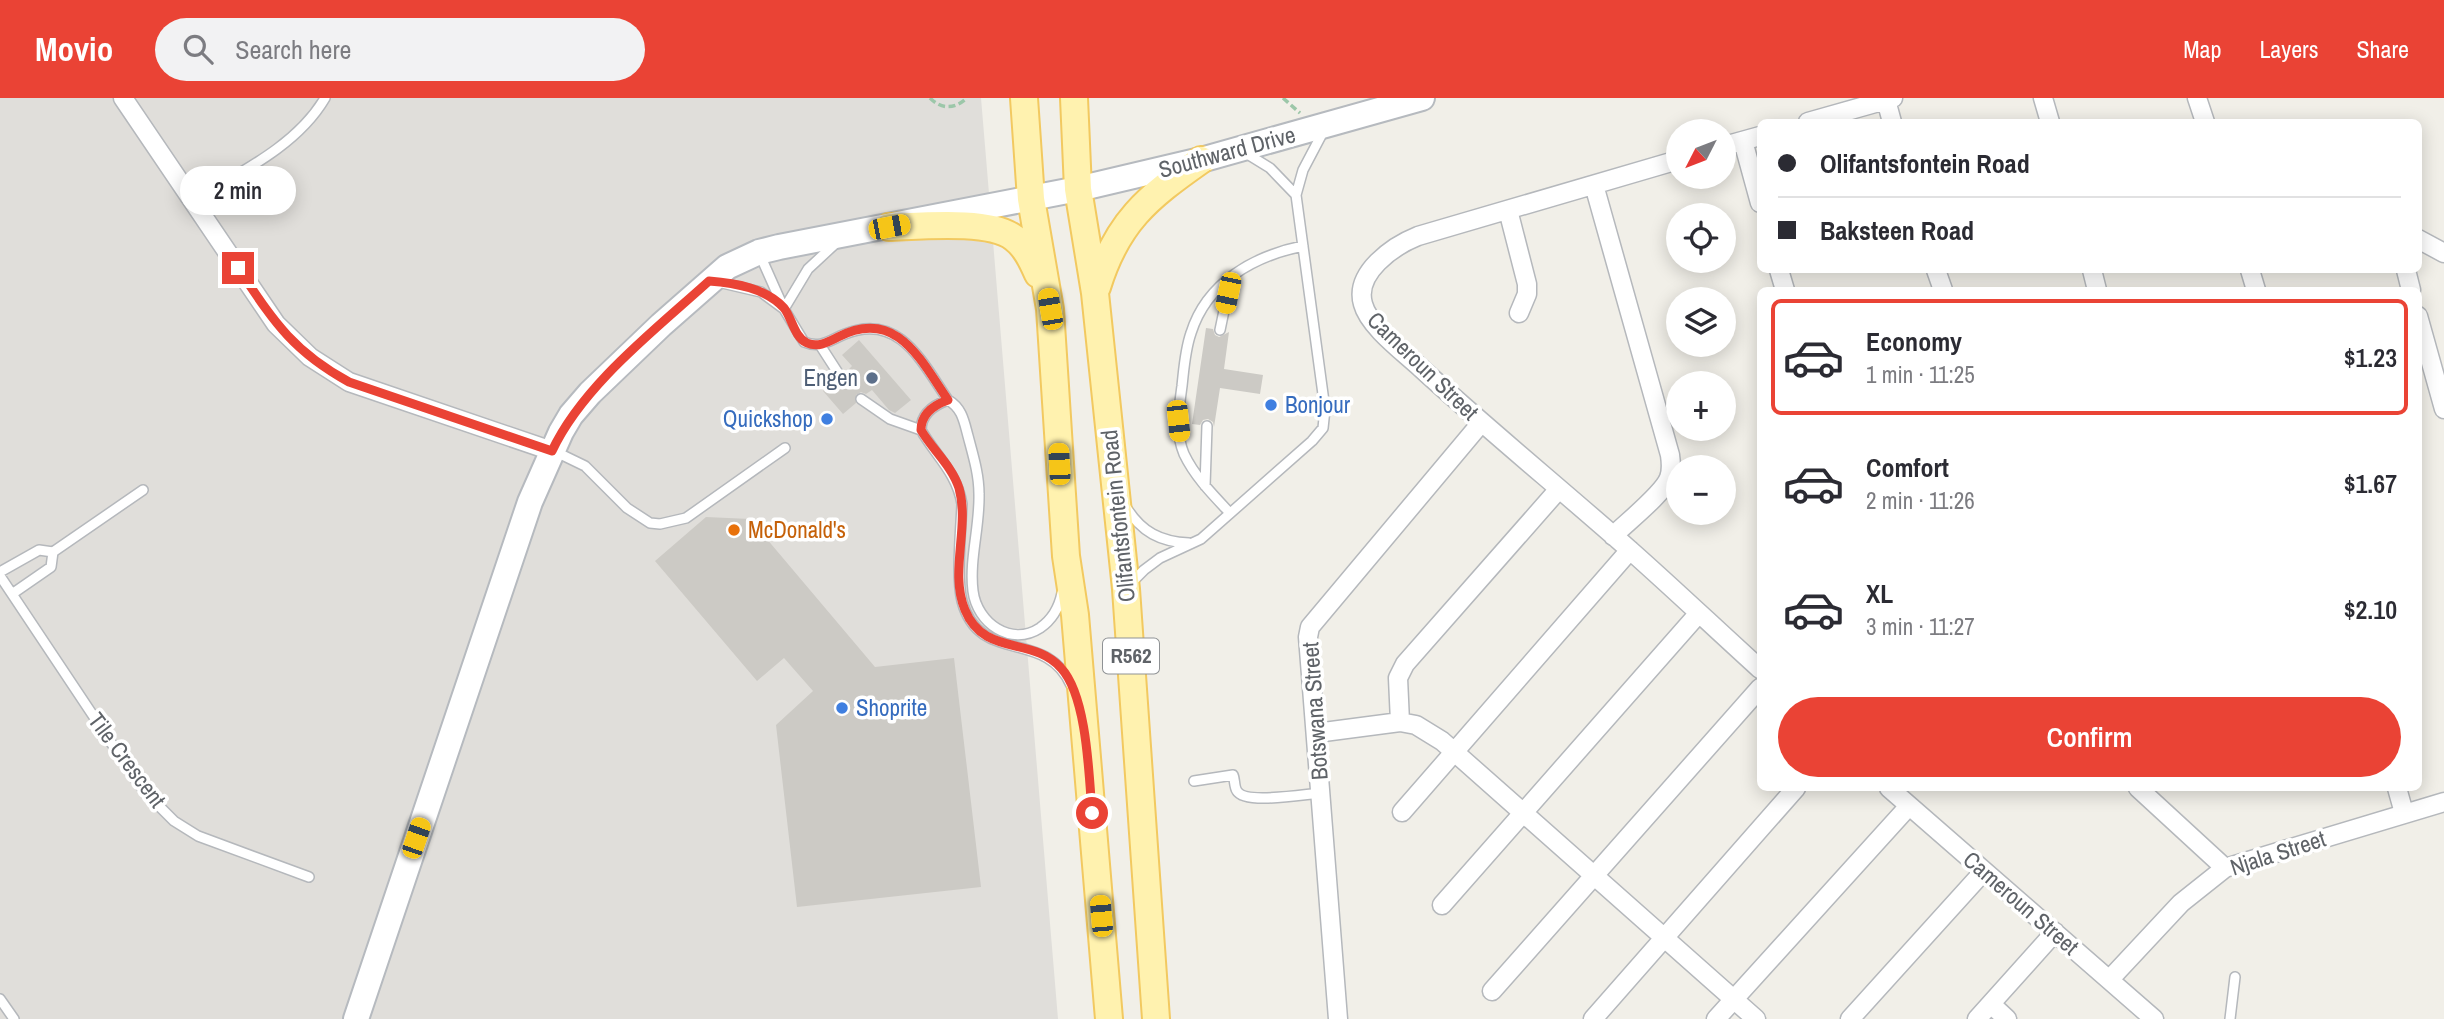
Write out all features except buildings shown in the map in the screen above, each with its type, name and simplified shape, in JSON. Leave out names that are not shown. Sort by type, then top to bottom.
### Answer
[{"type":"main road","name":"R562","points":[[1024,98],[1031,199],[1050,309],[1066,556],[1075,615],[1109,1019]]},
{"type":"main road","name":"Olifantsfontein Road","points":[[1074,98],[1078,189],[1095,293],[1126,589],[1156,1019]]},
{"type":"main road","points":[[1095,293],[1107,256],[1131,218],[1168,184],[1201,160]]},
{"type":"main road","points":[[889,227],[986,227],[1014,237],[1025,248],[1041,281],[1050,309]]},
{"type":"street","points":[[123,98],[276,324],[310,357],[349,382],[552,451]]},
{"type":"street","name":"Southward Drive","points":[[356,1019],[530,502],[552,451],[571,415],[590,393],[709,281],[727,267],[759,252],[1078,189],[1201,160],[1328,125],[1377,104],[1422,98]]},
{"type":"street","points":[[2043,98],[2049,119]]},
{"type":"street","points":[[2197,98],[2204,119]]},
{"type":"street","points":[[1819,119],[1889,99],[1892,119]]},
{"type":"street","points":[[1752,138],[1757,179]]},
{"type":"street","name":"Cameroun Street","points":[[1666,164],[1400,243],[1375,267],[1360,292],[1367,315],[1386,335],[1481,423],[1630,550],[1757,666]]},
{"type":"street","points":[[1594,185],[1670,455],[1671,469],[1669,479],[1662,488],[1613,536]]},
{"type":"street","points":[[1508,210],[1527,284],[1527,294],[1519,313]]},
{"type":"street","points":[[2422,241],[2444,253]]},
{"type":"street","points":[[2422,330],[2444,409]]},
{"type":"street","name":"Botswana Street","points":[[1338,1019],[1308,637],[1310,626],[1481,423]]},
{"type":"street","points":[[1399,722],[1398,678],[1405,664],[1559,489]]},
{"type":"street","points":[[1402,812],[1630,550]]},
{"type":"street","points":[[1442,905],[1699,613]]},
{"type":"street","points":[[1492,991],[1595,878],[1757,691]]},
{"type":"street","points":[[1316,733],[1399,722],[1416,725],[1429,732],[1756,1019]]},
{"type":"street","points":[[1592,1019],[1794,791]]},
{"type":"street","name":"Cameroun Street","points":[[1892,791],[2154,1019]]},
{"type":"street","points":[[2141,791],[2225,868]]},
{"type":"street","points":[[2398,791],[2403,813]]},
{"type":"street","name":"Njala Street","points":[[2109,979],[2181,904],[2225,868],[2444,802]]},
{"type":"street","points":[[1716,1019],[1909,806]]},
{"type":"street","points":[[1850,1019],[1984,871]]},
{"type":"street","points":[[1977,1019],[2055,932]]},
{"type":"street","points":[[1990,1004],[2007,1019]]},
{"type":"lane","points":[[192,201],[299,132],[325,98]]},
{"type":"lane","points":[[1126,589],[1151,564],[1169,553],[1196,543],[1312,441],[1324,423],[1325,409],[1296,195],[1303,170],[1328,125]]},
{"type":"lane","points":[[1239,149],[1270,168],[1296,195]]},
{"type":"lane","points":[[784,309],[808,269],[848,233]]},
{"type":"lane","points":[[1230,513],[1205,486],[1184,452],[1180,439],[1179,408],[1191,332],[1208,301],[1232,275],[1270,254],[1303,246]]},
{"type":"lane","points":[[759,252],[800,338],[811,345],[820,345],[846,333],[874,328],[888,330],[905,341],[948,400],[957,406],[963,417],[978,479],[973,586],[975,600],[990,624],[1008,634],[1023,635],[1037,630],[1051,619],[1060,603],[1066,556]]},
{"type":"lane","points":[[1220,330],[1232,275]]},
{"type":"lane","points":[[709,281],[730,283],[761,292],[784,309]]},
{"type":"lane","points":[[820,345],[841,376]]},
{"type":"lane","points":[[861,399],[890,419],[921,430],[958,485],[962,504],[960,589],[970,619],[980,632],[995,642],[1041,653],[1059,665],[1072,687],[1086,735]]},
{"type":"lane","points":[[921,430],[922,418],[926,413],[948,400]]},
{"type":"lane","points":[[1205,486],[1207,426]]},
{"type":"lane","points":[[552,451],[585,466],[627,508],[650,523],[660,524],[686,518],[785,448]]},
{"type":"lane","points":[[0,574],[39,550],[53,552],[143,490]]},
{"type":"lane","points":[[1117,490],[1132,516],[1148,532],[1162,539],[1196,543]]},
{"type":"lane","points":[[12,594],[51,567],[53,552]]},
{"type":"lane","name":"Tile Crescent","points":[[0,574],[138,783],[174,821],[198,836],[309,877]]},
{"type":"lane","points":[[1194,781],[1233,775],[1236,790],[1252,799],[1321,793]]},
{"type":"lane","points":[[2230,1019],[2235,977]]},
{"type":"lane","points":[[0,999],[14,1019]]},
{"type":"path","points":[[930,98],[940,105],[954,107],[967,98]]},
{"type":"shaded area","points":[[0,98],[981,98],[1058,1019],[0,1019]]},
{"type":"place","name":"Engen","points":[[872,378]]},
{"type":"place","name":"Bonjour","points":[[1271,405]]},
{"type":"place","name":"Quickshop","points":[[827,419]]},
{"type":"place","name":"McDonald's","points":[[734,530]]},
{"type":"place","name":"Shoprite","points":[[842,708]]},
{"type":"route","points":[[238,268],[276,324],[294,344],[331,372],[349,382],[552,451],[571,415],[590,393],[709,281],[730,283],[765,294],[784,309],[800,338],[811,345],[820,345],[846,333],[874,328],[888,330],[899,336],[917,356],[948,400],[926,413],[922,418],[921,430],[958,485],[962,504],[960,589],[965,611],[980,632],[995,642],[1041,653],[1064,671],[1072,687],[1086,735],[1092,813]]}]
